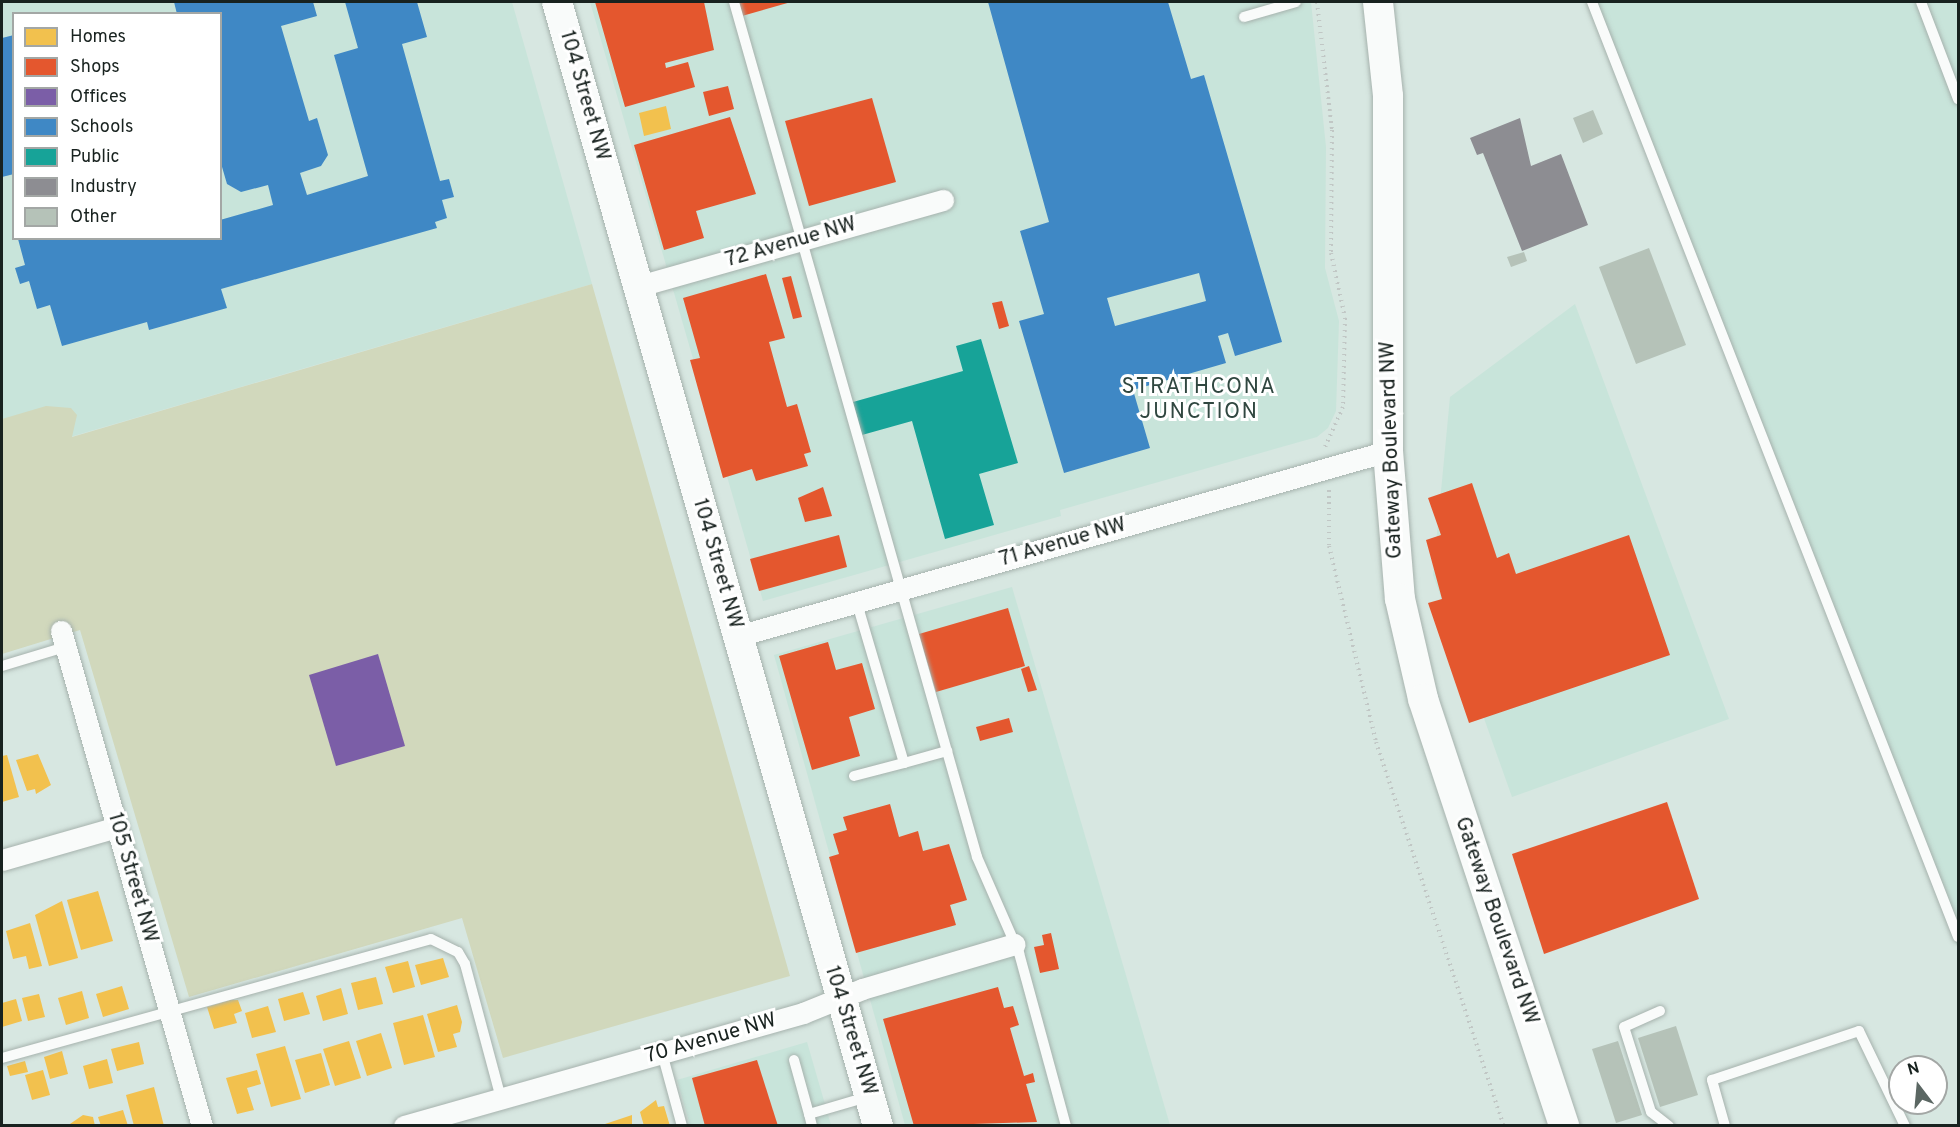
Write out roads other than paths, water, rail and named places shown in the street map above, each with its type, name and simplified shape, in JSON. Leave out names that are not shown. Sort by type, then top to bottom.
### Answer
[{"type":"main road","name":"104 Street NW","points":[[557,2],[878,1125]]},
{"type":"main road","name":"Gateway Boulevard NW","points":[[1378,2],[1388,96],[1388,451],[1400,598],[1423,699],[1564,1125]]},
{"type":"street","name":"72 Avenue NW","points":[[639,286],[943,200]]},
{"type":"street","name":"71 Avenue NW","points":[[738,636],[1388,451]]},
{"type":"street","name":"105 Street NW","points":[[63,639],[202,1125]]},
{"type":"street","points":[[2,860],[117,827]]},
{"type":"street","name":"70 Avenue NW","points":[[404,1125],[841,1002],[862,989],[1015,944]]},
{"type":"lane","points":[[734,2],[977,857],[1015,944],[1066,1125]]},
{"type":"lane","points":[[1244,17],[1296,2]]},
{"type":"lane","points":[[1592,2],[1959,937]]},
{"type":"lane","points":[[1922,2],[1959,99]]},
{"type":"lane","points":[[857,603],[904,763]]},
{"type":"lane","points":[[2,666],[63,639]]},
{"type":"lane","points":[[854,776],[947,751]]},
{"type":"lane","points":[[2,1058],[431,939],[458,952],[465,964],[501,1098]]},
{"type":"lane","points":[[1660,1011],[1624,1027],[1651,1112],[1669,1125]]},
{"type":"lane","points":[[1725,1125],[1712,1080],[1859,1031],[1905,1125]]},
{"type":"lane","points":[[662,1053],[682,1125]]},
{"type":"lane","points":[[794,1060],[811,1120],[870,1096]]},
{"type":"district","name":"STRATHCONA JUNCTION","points":[[1199,400]]}]
